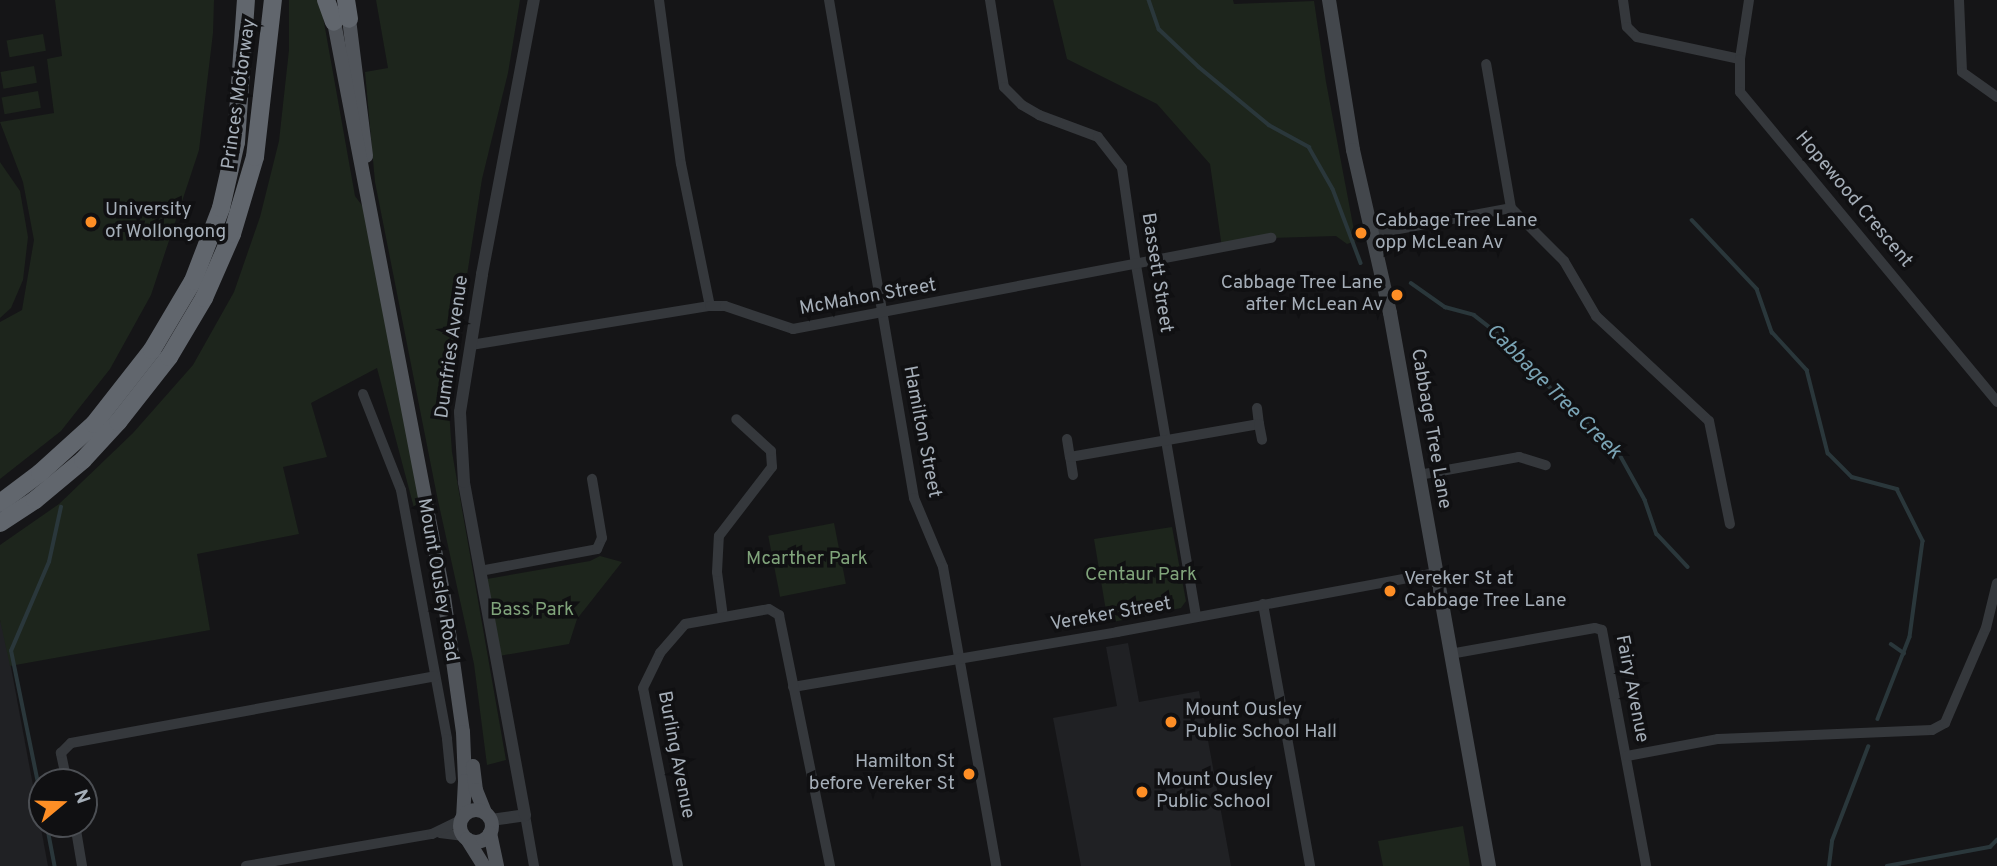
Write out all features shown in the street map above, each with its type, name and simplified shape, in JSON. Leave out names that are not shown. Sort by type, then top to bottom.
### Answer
[{"type":"highway","name":"Princes Motorway","points":[[0,503],[47,467],[94,424],[152,350],[193,281],[221,208],[236,142],[246,0]]},
{"type":"highway","name":"Princes Motorway","points":[[0,523],[35,500],[83,460],[141,396],[204,298],[219,268],[243,203],[255,157],[273,0]]},
{"type":"highway","points":[[243,203],[269,122],[278,0]]},
{"type":"highway","points":[[328,0],[341,21]]},
{"type":"highway","points":[[341,21],[346,0]]},
{"type":"main road","name":"Cabbage Tree Lane","points":[[1328,0],[1353,150],[1390,313],[1489,866]]},
{"type":"main road","name":"Mount Ousley Road","points":[[341,21],[354,137],[372,217],[444,597],[463,732],[461,818],[465,838]]},
{"type":"main road","name":"Mount Ousley Road","points":[[444,597],[465,681],[475,783],[489,822],[497,866]]},
{"type":"main road","points":[[461,818],[475,809],[489,822],[480,842],[465,838]]},
{"type":"main road","points":[[465,838],[484,866]]},
{"type":"street","name":"Dumfries Avenue","points":[[534,0],[460,412],[464,482],[534,866]]},
{"type":"street","points":[[659,0],[681,164],[710,306]]},
{"type":"street","name":"Hamilton Street","points":[[829,0],[914,498],[943,567],[996,866]]},
{"type":"street","name":"Bassett Street","points":[[990,0],[1004,87],[1021,105],[1039,115],[1098,136],[1122,168],[1196,617]]},
{"type":"street","points":[[1623,0],[1627,27],[1637,37],[1740,59]]},
{"type":"street","name":"Hopewood Crescent","points":[[1749,0],[1740,59],[1740,92],[1997,402]]},
{"type":"street","points":[[1959,0],[1962,72],[1997,97]]},
{"type":"street","points":[[1486,64],[1511,208],[1564,261],[1596,316],[1709,421],[1730,524]]},
{"type":"street","points":[[1372,234],[1511,208]]},
{"type":"street","name":"McMahon Street","points":[[471,345],[710,306],[725,306],[793,329],[1271,238]]},
{"type":"street","name":"Mount Ousley Road","points":[[363,394],[401,490],[451,779]]},
{"type":"street","points":[[1257,408],[1262,440]]},
{"type":"street","points":[[723,617],[717,572],[719,536],[772,467],[771,451],[736,419]]},
{"type":"street","points":[[1070,457],[1166,443],[1259,424]]},
{"type":"street","points":[[1067,439],[1073,475]]},
{"type":"street","points":[[1419,475],[1519,457],[1546,465]]},
{"type":"street","points":[[480,571],[597,549],[602,538],[593,479]]},
{"type":"street","name":"Vereker Street","points":[[793,687],[1435,573]]},
{"type":"street","points":[[1627,756],[1718,738],[1932,730],[1945,723],[1986,628],[1997,583]]},
{"type":"street","points":[[1263,604],[1310,866]]},
{"type":"street","name":"Burling Avenue","points":[[678,866],[643,688],[660,653],[685,624],[769,610],[779,615],[793,687]]},
{"type":"street","name":"Fairy Avenue","points":[[1450,654],[1600,629],[1604,633],[1646,866]]},
{"type":"street","points":[[64,768],[61,754],[71,743],[435,676]]},
{"type":"street","points":[[793,687],[830,866]]},
{"type":"street","points":[[489,822],[525,815]]},
{"type":"street","points":[[432,834],[461,818]]},
{"type":"street","points":[[246,866],[432,834],[465,838]]},
{"type":"street","points":[[77,838],[82,866]]},
{"type":"shaded area","points":[[0,620],[30,768],[28,838],[43,838],[48,866],[0,866]]},
{"type":"shaded area","name":"Mount Ousley Public School","points":[[1128,643],[1139,702],[1199,691],[1231,866],[1081,866],[1053,718],[1117,706],[1106,647]]},
{"type":"green space","name":"University of Wollongong","points":[[55,0],[214,0],[213,33],[199,150],[151,295],[110,369],[61,431],[0,479],[0,322],[22,310],[34,240],[23,182],[0,122],[54,113],[47,59],[62,56]]},
{"type":"green space","points":[[289,0],[320,0],[355,196],[366,211],[421,506],[414,508],[377,368],[311,403],[327,457],[283,467],[299,534],[197,554],[210,630],[10,666],[0,620],[0,545],[59,504],[133,433],[193,365],[234,292],[260,217],[279,141],[289,50]]},
{"type":"green space","points":[[376,0],[520,0],[508,73],[482,179],[448,397],[452,452],[506,760],[487,765],[474,664],[437,496],[375,182],[365,72],[388,68]]},
{"type":"green space","points":[[1053,0],[1233,0],[1234,4],[1314,1],[1326,82],[1356,241],[1347,244],[1336,236],[1271,238],[1222,248],[1210,164],[1157,104],[1067,59]]},
{"type":"green space","points":[[43,34],[46,51],[10,57],[7,40]]},
{"type":"green space","points":[[34,66],[37,83],[3,89],[1,72]]},
{"type":"green space","points":[[38,91],[41,108],[5,114],[2,97]]},
{"type":"green space","points":[[0,162],[20,191],[28,237],[23,280],[11,308],[0,318]]},
{"type":"green space","name":"Mcarther Park","points":[[834,523],[846,584],[780,597],[768,536]]},
{"type":"green space","name":"Centaur Park","points":[[1172,527],[1186,601],[1181,608],[1108,623],[1094,539]]},
{"type":"green space","name":"Bass Park","points":[[600,556],[622,562],[577,619],[569,644],[499,656],[487,579],[590,561]]},
{"type":"green space","points":[[1463,826],[1470,866],[1383,866],[1378,841]]},
{"type":"waterway","name":"Cabbage Tree Creek","points":[[1149,0],[1159,29],[1199,67],[1269,125],[1309,147],[1333,189],[1361,263]]},
{"type":"waterway","points":[[1692,220],[1757,289],[1772,332],[1807,370],[1828,453],[1852,477],[1897,489],[1923,541],[1910,637],[1878,719]]},
{"type":"waterway","name":"Cabbage Tree Creek","points":[[1411,283],[1445,307],[1474,315],[1501,336],[1536,374],[1619,453],[1645,500],[1657,534],[1688,567]]},
{"type":"waterway","points":[[35,768],[11,651],[49,562],[61,507]]},
{"type":"waterway","name":"Cabbage Tree Creek","points":[[1891,644],[1904,653]]},
{"type":"waterway","points":[[1829,866],[1832,841],[1868,747]]},
{"type":"waterway","points":[[50,838],[55,866]]},
{"type":"waterway","name":"Cabbage Tree Creek","points":[[1887,866],[1990,847],[1997,840]]},
{"type":"place","name":"University of Wollongong","points":[[91,222]]},
{"type":"place","name":"Cabbage Tree Lane opp McLean Av","points":[[1361,233]]},
{"type":"place","name":"Cabbage Tree Lane after McLean Av","points":[[1397,295]]},
{"type":"place","name":"Vereker St at Cabbage Tree Lane","points":[[1390,591]]},
{"type":"place","name":"Mount Ousley Public School Hall","points":[[1171,722]]},
{"type":"place","name":"Hamilton St before Vereker St","points":[[969,774]]},
{"type":"place","name":"Mount Ousley Public School","points":[[1142,792]]}]
